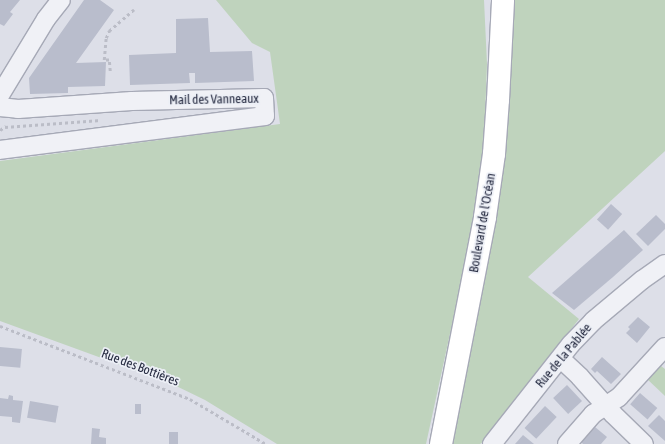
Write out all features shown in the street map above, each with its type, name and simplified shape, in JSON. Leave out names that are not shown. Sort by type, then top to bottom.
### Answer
[{"type":"main road","name":"Boulevard de l'Océan","points":[[441,444],[486,217],[497,115],[503,0]]},
{"type":"street","points":[[0,96],[56,2]]},
{"type":"street","name":"Mail des Vanneaux","points":[[0,107],[18,108],[264,98],[265,116],[0,150]]},
{"type":"street","name":"Rue de la Pablée","points":[[492,444],[561,359],[571,344],[593,321],[642,280],[665,264]]},
{"type":"street","points":[[567,444],[593,414],[619,396],[665,347]]},
{"type":"street","points":[[561,359],[613,414],[644,444]]},
{"type":"path","points":[[110,71],[109,60],[104,60],[106,38],[109,31],[134,8]]},
{"type":"path","points":[[95,104],[99,137]]},
{"type":"path","points":[[57,106],[60,142]]},
{"type":"path","name":"Rue des Bottières","points":[[0,326],[190,399],[266,444]]},
{"type":"green space","points":[[216,0],[484,0],[487,64],[484,144],[468,251],[426,444],[277,444],[205,400],[170,383],[0,321],[0,161],[280,124],[270,52],[252,43]]},
{"type":"green space","points":[[515,0],[665,0],[665,151],[528,277],[579,319],[483,442],[480,444],[453,444],[488,264],[502,158]]},
{"type":"green space","points":[[661,366],[665,369],[665,396],[646,378]]},
{"type":"building","points":[[0,0],[20,0],[10,12],[13,14],[4,26],[0,24]]},
{"type":"building","points":[[84,0],[100,0],[114,10],[76,63],[106,62],[105,86],[68,87],[68,93],[30,94],[29,78]]},
{"type":"building","points":[[208,18],[210,52],[252,51],[254,81],[195,83],[195,73],[189,73],[190,83],[130,85],[129,55],[176,53],[176,19]]},
{"type":"building","points":[[611,204],[622,214],[608,230],[597,220]]},
{"type":"building","points":[[656,215],[665,224],[665,229],[648,246],[636,234]]},
{"type":"building","points":[[624,230],[643,250],[613,277],[574,310],[552,293]]},
{"type":"building","points":[[638,317],[650,327],[637,343],[626,333],[630,329],[628,327]]},
{"type":"building","points":[[0,347],[22,349],[20,368],[0,366]]},
{"type":"building","points":[[602,357],[621,374],[611,384],[597,371],[595,373],[591,369]]},
{"type":"building","points":[[567,385],[582,401],[568,414],[553,398]]},
{"type":"building","points":[[640,393],[657,408],[648,419],[630,404]]},
{"type":"building","points":[[9,395],[13,396],[13,400],[23,401],[20,423],[12,422],[12,417],[0,416],[0,398],[8,399]]},
{"type":"building","points":[[30,401],[59,406],[56,423],[27,418]]},
{"type":"building","points":[[135,404],[141,404],[141,414],[135,414]]},
{"type":"building","points":[[545,406],[557,417],[536,439],[525,428]]},
{"type":"building","points":[[659,415],[665,421],[665,441],[648,426]]},
{"type":"building","points":[[595,427],[607,437],[601,444],[583,444],[581,442]]},
{"type":"building","points":[[92,428],[100,429],[99,437],[106,438],[106,444],[91,444]]},
{"type":"building","points":[[169,432],[178,432],[178,444],[169,444]]},
{"type":"building","points":[[523,435],[534,444],[515,444]]}]
